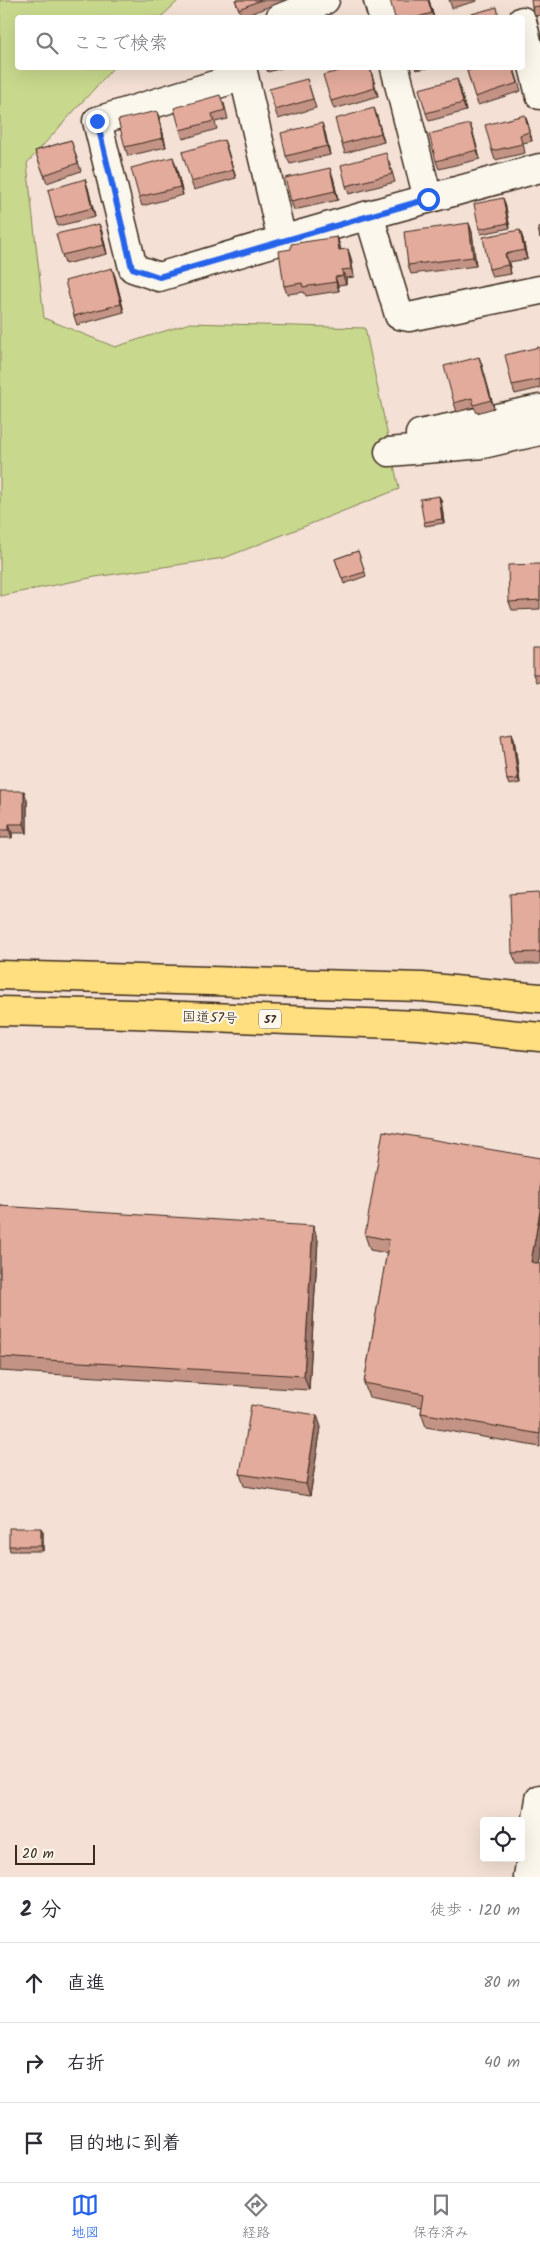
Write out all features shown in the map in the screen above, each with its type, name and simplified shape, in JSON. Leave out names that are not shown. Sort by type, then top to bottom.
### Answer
[{"type":"highway","points":[[0,975],[422,987],[540,998]]},
{"type":"highway","name":"国道57号","points":[[0,1011],[132,1014],[419,1026],[540,1037]]},
{"type":"street","points":[[288,15],[325,0]]},
{"type":"street","points":[[378,0],[382,15]]},
{"type":"street","points":[[518,0],[523,15]]},
{"type":"street","points":[[528,29],[540,95]]},
{"type":"street","points":[[396,70],[428,199]]},
{"type":"street","points":[[282,240],[243,72],[97,121],[132,268],[159,277],[369,215],[540,168]]},
{"type":"street","points":[[369,215],[399,315],[409,317],[540,290]]},
{"type":"street","points":[[420,434],[540,409]]},
{"type":"street","points":[[389,452],[483,444],[540,431]]},
{"type":"street","points":[[528,1877],[540,1799]]},
{"type":"green space","points":[[0,0],[179,0],[163,15],[15,15],[15,70],[111,70],[27,163],[44,318],[115,347],[190,323],[365,328],[399,489],[224,558],[95,577],[0,596]]},
{"type":"building","points":[[235,0],[261,0],[239,9]]},
{"type":"building","points":[[390,0],[428,0],[432,13],[425,15],[394,15]]},
{"type":"building","points":[[531,0],[540,0],[540,6],[532,7]]},
{"type":"building","points":[[497,7],[498,15],[468,15]]},
{"type":"building","points":[[343,70],[370,70],[375,88],[331,101],[323,75]]},
{"type":"building","points":[[514,70],[518,83],[475,97],[467,71]]},
{"type":"building","points":[[307,79],[313,99],[275,110],[269,89]]},
{"type":"building","points":[[457,79],[463,103],[426,113],[419,89]]},
{"type":"building","points":[[220,95],[225,110],[212,114],[214,121],[180,130],[174,108]]},
{"type":"building","points":[[374,108],[381,133],[342,144],[335,119]]},
{"type":"building","points":[[157,111],[163,138],[125,147],[118,120]]},
{"type":"building","points":[[525,115],[529,132],[520,135],[522,144],[492,151],[485,125]]},
{"type":"building","points":[[322,123],[327,146],[286,156],[281,133]]},
{"type":"building","points":[[470,124],[477,150],[436,161],[429,134]]},
{"type":"building","points":[[71,140],[78,163],[44,175],[35,151]]},
{"type":"building","points":[[224,140],[233,170],[191,182],[182,152]]},
{"type":"building","points":[[386,153],[392,174],[346,186],[341,165]]},
{"type":"building","points":[[173,157],[180,187],[139,197],[131,168]]},
{"type":"building","points":[[330,168],[335,191],[291,201],[285,178]]},
{"type":"building","points":[[85,179],[92,208],[55,218],[48,190]]},
{"type":"building","points":[[503,198],[508,223],[479,229],[474,204]]},
{"type":"building","points":[[469,223],[473,257],[408,265],[404,232]]},
{"type":"building","points":[[99,224],[104,245],[62,255],[56,234]]},
{"type":"building","points":[[520,230],[524,250],[505,254],[508,265],[489,269],[483,237]]},
{"type":"building","points":[[337,237],[339,250],[348,249],[351,269],[342,270],[343,276],[335,277],[336,282],[303,287],[302,283],[284,286],[279,251],[291,249],[291,244]]},
{"type":"building","points":[[112,268],[121,304],[74,316],[65,281]]},
{"type":"building","points":[[539,347],[540,379],[512,385],[505,355]]},
{"type":"building","points":[[479,357],[491,400],[474,405],[472,398],[454,403],[444,366]]},
{"type":"building","points":[[439,496],[442,519],[424,522],[420,499]]},
{"type":"building","points":[[358,551],[365,572],[342,579],[335,559]]},
{"type":"building","points":[[540,564],[540,600],[509,602],[508,565]]},
{"type":"building","points":[[533,649],[540,649],[540,674],[533,674]]},
{"type":"building","points":[[512,733],[518,779],[507,780],[501,735]]},
{"type":"building","points":[[0,791],[24,791],[24,824],[9,824],[9,830],[0,830]]},
{"type":"building","points":[[540,892],[540,952],[512,953],[510,894]]},
{"type":"building","points":[[383,1131],[540,1158],[540,1211],[531,1262],[540,1264],[540,1434],[421,1413],[424,1394],[364,1383],[389,1240],[365,1235]]},
{"type":"building","points":[[0,1206],[313,1226],[304,1376],[0,1357]]},
{"type":"building","points":[[251,1405],[317,1415],[306,1484],[240,1474]]},
{"type":"building","points":[[9,1528],[41,1528],[41,1546],[9,1546]]},
{"type":"route","points":[[97,121],[132,268],[159,277],[428,199]]}]
